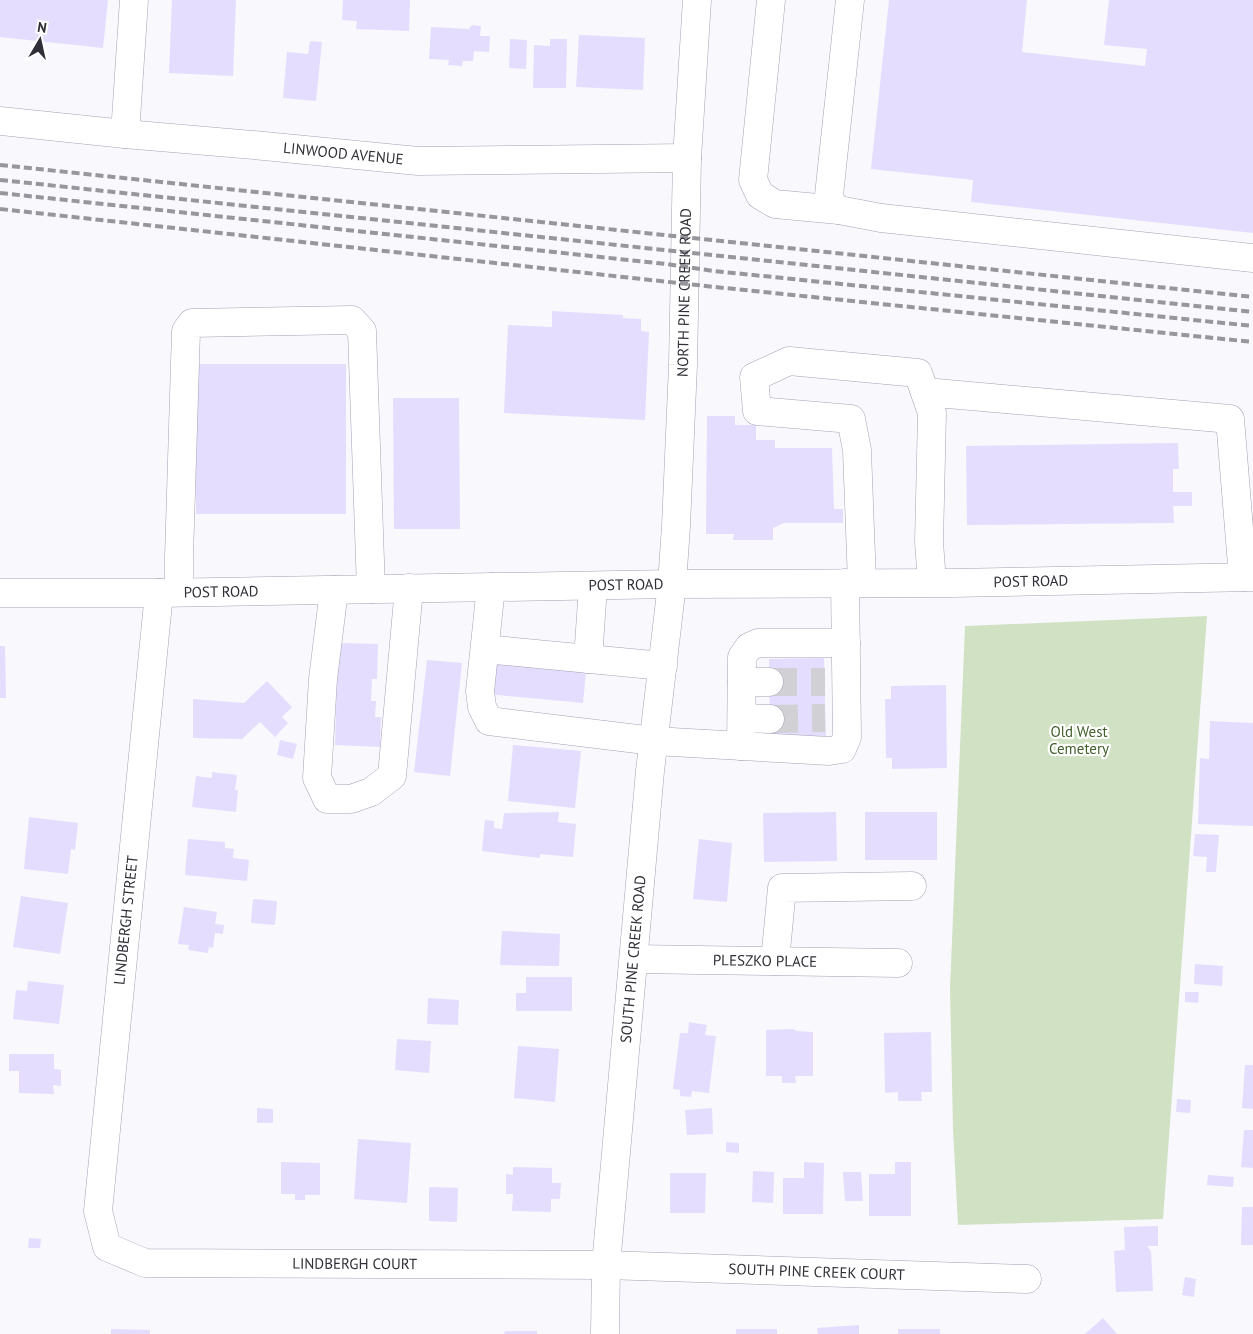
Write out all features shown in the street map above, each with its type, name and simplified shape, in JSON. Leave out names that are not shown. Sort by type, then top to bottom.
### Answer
[{"type":"street","points":[[125,134],[134,0]]},
{"type":"street","name":"NORTH PINE CREEK ROAD","points":[[672,584],[676,535],[683,365],[687,158],[697,0]]},
{"type":"street","points":[[771,0],[753,180],[760,195],[775,204],[839,210],[881,218],[1253,258]]},
{"type":"street","points":[[839,210],[831,203],[828,195],[850,0]]},
{"type":"street","name":"LINWOOD AVENUE","points":[[0,121],[418,161],[687,158]]},
{"type":"street","name":"LINDBERGH STREET","points":[[107,1247],[98,1211],[169,592],[178,557],[186,331],[192,323],[352,320],[362,331],[371,589]]},
{"type":"street","points":[[491,587],[480,691],[482,707],[489,721],[654,741],[820,751],[842,749],[847,736],[836,718],[836,682],[846,644],[854,583],[857,450],[851,419],[757,411],[754,376],[789,361],[918,373],[932,413],[929,542],[932,582]]},
{"type":"street","points":[[925,392],[1230,419],[1239,540],[1248,577]]},
{"type":"street","name":"POST ROAD","points":[[0,593],[1248,577]]},
{"type":"street","name":"SOUTH PINE CREEK ROAD","points":[[605,1334],[606,1265],[650,771],[672,584]]},
{"type":"street","points":[[588,659],[593,586]]},
{"type":"street","points":[[334,590],[323,680],[317,778],[328,799],[351,799],[371,792],[392,776],[409,588]]},
{"type":"street","points":[[741,746],[742,657],[749,647],[758,643],[846,644]]},
{"type":"street","points":[[484,649],[663,666]]},
{"type":"street","points":[[742,682],[769,682]]},
{"type":"street","points":[[742,718],[770,719]]},
{"type":"street","points":[[774,961],[782,888],[912,886]]},
{"type":"street","name":"PLESZKO PLACE","points":[[634,959],[898,964]]},
{"type":"street","name":"LINDBERGH COURT","points":[[107,1247],[145,1263],[606,1265]]},
{"type":"street","name":"SOUTH PINE CREEK COURT","points":[[606,1265],[1027,1279]]},
{"type":"green space","name":"Old West Cemetery","points":[[1207,616],[1163,1219],[958,1225],[953,1129],[950,989],[965,626]]},
{"type":"building","points":[[0,0],[108,0],[103,48],[0,37]]},
{"type":"building","points":[[172,0],[236,0],[233,76],[169,73]]},
{"type":"building","points":[[343,0],[410,0],[409,31],[356,29],[357,21],[342,20]]},
{"type":"building","points":[[889,0],[1027,0],[1022,52],[1145,66],[1147,49],[1104,45],[1109,0],[1253,0],[1253,233],[971,202],[973,180],[871,169]]},
{"type":"building","points":[[472,25],[481,26],[480,36],[490,36],[489,52],[474,51],[473,61],[463,61],[462,66],[448,65],[449,60],[429,59],[431,27],[469,29]]},
{"type":"building","points":[[579,35],[645,38],[643,90],[576,87]]},
{"type":"building","points":[[510,39],[527,40],[526,69],[509,68]]},
{"type":"building","points":[[550,39],[567,39],[566,88],[533,88],[534,45],[550,46]]},
{"type":"building","points":[[310,41],[322,42],[316,101],[283,98],[287,52],[308,54]]},
{"type":"building","points":[[552,311],[623,315],[623,318],[641,319],[641,331],[649,332],[645,420],[504,413],[508,325],[552,327]]},
{"type":"building","points":[[195,364],[346,364],[346,514],[196,514]]},
{"type":"building","points":[[393,398],[459,398],[460,529],[394,529]]},
{"type":"building","points":[[707,416],[735,416],[735,425],[756,425],[756,440],[775,440],[775,448],[832,448],[834,509],[843,509],[843,523],[784,523],[773,528],[773,540],[733,540],[734,534],[706,534]]},
{"type":"building","points":[[1178,443],[1179,469],[1173,469],[1173,492],[1192,492],[1192,506],[1173,506],[1174,523],[967,525],[966,446]]},
{"type":"building","points":[[338,643],[378,644],[377,679],[372,679],[371,701],[376,701],[375,717],[381,717],[380,747],[335,745]]},
{"type":"building","points":[[0,646],[5,646],[6,698],[0,698]]},
{"type":"building","points":[[824,658],[826,739],[770,739],[769,659]]},
{"type":"building","points":[[427,660],[462,663],[450,776],[414,772]]},
{"type":"building","points":[[491,663],[586,672],[583,703],[487,694]]},
{"type":"building","points":[[267,681],[292,707],[282,717],[288,723],[275,737],[260,722],[242,739],[193,738],[193,699],[244,703]]},
{"type":"building","points":[[946,685],[947,768],[892,769],[892,758],[886,758],[885,699],[891,699],[891,686]]},
{"type":"building","points":[[1210,721],[1253,723],[1253,826],[1198,824],[1200,758],[1209,759]]},
{"type":"building","points":[[280,740],[297,744],[293,759],[277,755]]},
{"type":"building","points":[[513,745],[581,751],[575,808],[508,801]]},
{"type":"building","points":[[212,772],[237,775],[235,790],[238,790],[236,812],[192,807],[196,776],[212,778]]},
{"type":"building","points":[[559,812],[558,822],[576,824],[573,857],[540,854],[540,858],[482,851],[485,820],[494,821],[494,828],[502,829],[504,813]]},
{"type":"building","points":[[836,812],[837,861],[764,862],[763,813]]},
{"type":"building","points":[[865,812],[937,812],[937,860],[865,860]]},
{"type":"building","points":[[29,817],[78,823],[75,850],[71,849],[68,874],[24,869]]},
{"type":"building","points":[[1195,834],[1219,835],[1216,872],[1206,872],[1207,857],[1193,856]]},
{"type":"building","points":[[188,839],[225,842],[225,848],[234,849],[233,858],[249,860],[247,881],[185,875]]},
{"type":"building","points":[[699,839],[732,843],[727,902],[693,899]]},
{"type":"building","points":[[21,896],[68,903],[60,954],[13,947]]},
{"type":"building","points":[[253,899],[277,901],[275,925],[251,923]]},
{"type":"building","points":[[184,907],[217,912],[215,924],[224,925],[223,934],[215,933],[213,948],[209,947],[208,953],[188,950],[189,945],[178,944]]},
{"type":"building","points":[[502,931],[560,934],[559,966],[500,965]]},
{"type":"building","points":[[1195,964],[1223,966],[1222,986],[1194,984]]},
{"type":"building","points":[[526,977],[572,977],[572,1011],[516,1011],[516,993],[526,993]]},
{"type":"building","points":[[28,981],[64,985],[59,1024],[13,1019],[16,990],[27,991]]},
{"type":"building","points":[[1185,992],[1199,992],[1198,1003],[1185,1002]]},
{"type":"building","points":[[428,998],[459,1000],[458,1025],[427,1024]]},
{"type":"building","points":[[689,1022],[707,1025],[705,1035],[716,1036],[709,1093],[692,1091],[691,1097],[680,1096],[680,1090],[673,1089],[680,1033],[688,1033]]},
{"type":"building","points":[[794,1029],[796,1031],[813,1032],[813,1076],[795,1076],[796,1083],[782,1083],[782,1076],[766,1076],[766,1030]]},
{"type":"building","points":[[931,1032],[932,1092],[921,1092],[922,1101],[898,1101],[898,1092],[885,1093],[884,1033]]},
{"type":"building","points":[[397,1039],[431,1041],[429,1073],[395,1070]]},
{"type":"building","points":[[518,1046],[559,1049],[555,1102],[514,1098]]},
{"type":"building","points":[[9,1054],[54,1054],[54,1069],[61,1070],[61,1086],[53,1085],[54,1094],[19,1093],[19,1071],[9,1071]]},
{"type":"building","points":[[1245,1065],[1253,1065],[1253,1109],[1242,1108]]},
{"type":"building","points":[[1177,1099],[1191,1100],[1190,1113],[1176,1112]]},
{"type":"building","points":[[257,1108],[273,1109],[273,1123],[257,1123]]},
{"type":"building","points":[[712,1108],[713,1134],[687,1135],[685,1110]]},
{"type":"building","points":[[1244,1130],[1253,1130],[1253,1168],[1241,1167]]},
{"type":"building","points":[[358,1139],[411,1143],[407,1203],[354,1199]]},
{"type":"building","points":[[726,1142],[739,1143],[739,1153],[726,1152]]},
{"type":"building","points":[[281,1162],[320,1163],[320,1195],[305,1195],[305,1200],[295,1200],[295,1194],[281,1194]]},
{"type":"building","points":[[804,1162],[824,1163],[823,1214],[783,1214],[783,1178],[804,1178]]},
{"type":"building","points":[[895,1162],[911,1162],[911,1216],[869,1216],[869,1174],[895,1174]]},
{"type":"building","points":[[513,1167],[552,1168],[552,1183],[561,1183],[560,1199],[551,1199],[551,1212],[512,1211],[513,1194],[506,1194],[506,1174],[513,1175]]},
{"type":"building","points":[[753,1171],[774,1172],[773,1203],[752,1202]]},
{"type":"building","points":[[843,1172],[861,1172],[863,1201],[845,1201]]},
{"type":"building","points":[[670,1173],[706,1173],[705,1213],[670,1213]]},
{"type":"building","points":[[1208,1175],[1234,1177],[1233,1187],[1207,1185]]},
{"type":"building","points":[[429,1187],[458,1188],[457,1222],[429,1221]]},
{"type":"building","points":[[1242,1207],[1253,1207],[1253,1245],[1241,1245]]},
{"type":"building","points":[[1158,1226],[1158,1246],[1147,1246],[1151,1251],[1153,1291],[1116,1292],[1114,1251],[1125,1250],[1124,1227]]},
{"type":"building","points":[[29,1238],[41,1239],[40,1248],[28,1248]]},
{"type":"building","points":[[1185,1277],[1196,1279],[1194,1297],[1182,1295]]},
{"type":"building","points":[[1103,1318],[1117,1334],[1085,1334]]},
{"type":"building","points":[[859,1325],[859,1334],[818,1334],[817,1328]]},
{"type":"building","points":[[111,1329],[150,1330],[150,1334],[111,1334]]},
{"type":"building","points":[[736,1329],[777,1329],[777,1334],[736,1334]]},
{"type":"building","points":[[898,1329],[940,1329],[940,1334],[898,1334]]},
{"type":"building","points":[[505,1331],[537,1331],[537,1334],[504,1334]]},
{"type":"tunnel","points":[[769,682],[825,682]]},
{"type":"tunnel","points":[[770,719],[825,718]]},
{"type":"railway","points":[[0,165],[1253,297]]},
{"type":"railway","points":[[0,180],[1253,312]]},
{"type":"railway","points":[[0,193],[666,264],[714,271],[1253,326]]},
{"type":"railway","points":[[0,209],[715,287],[1253,342]]}]
